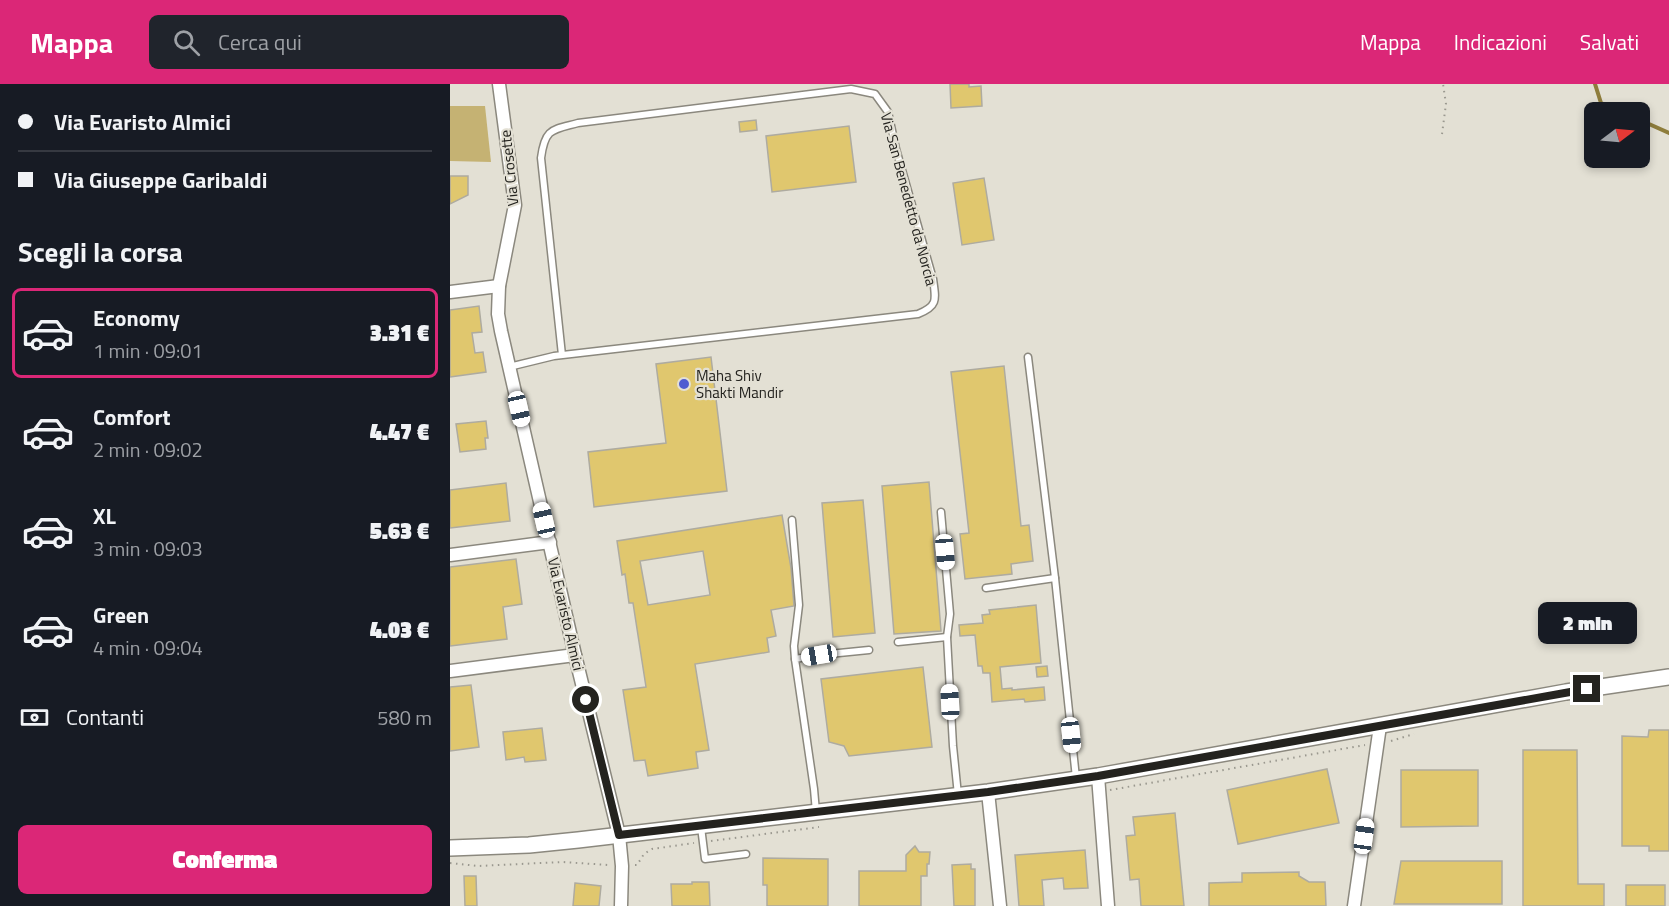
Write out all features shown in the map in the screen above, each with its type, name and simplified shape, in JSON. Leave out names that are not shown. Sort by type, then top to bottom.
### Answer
[{"type":"street","name":"Via Crosette","points":[[499,84],[515,205],[499,286]]},
{"type":"street","points":[[450,292],[499,286]]},
{"type":"street","name":"Via Evaristo Almici","points":[[499,286],[498,314],[503,345],[619,835],[621,906]]},
{"type":"street","points":[[450,555],[550,542]]},
{"type":"street","points":[[450,671],[575,656]]},
{"type":"street","points":[[450,848],[529,845],[988,792],[1098,776],[1566,692],[1669,677]]},
{"type":"street","points":[[1354,906],[1380,726]]},
{"type":"street","points":[[1098,776],[1108,906]]},
{"type":"street","points":[[988,792],[1000,906]]},
{"type":"lane","name":"Via San Benedetto da Norcia","points":[[509,367],[562,355],[918,314],[930,309],[934,304],[935,295],[933,279],[896,149],[888,112],[875,94],[851,90],[578,123],[553,130],[543,142],[541,158],[562,355]]},
{"type":"lane","points":[[1028,357],[1055,578],[1076,779]]},
{"type":"lane","points":[[941,512],[950,614],[947,637],[952,746],[958,795]]},
{"type":"lane","points":[[792,520],[800,605],[794,646],[795,660],[816,812]]},
{"type":"lane","points":[[986,588],[1055,578]]},
{"type":"lane","points":[[898,642],[947,637]]},
{"type":"lane","points":[[795,660],[869,650]]},
{"type":"lane","points":[[701,826],[705,859],[746,854]]},
{"type":"path","points":[[1442,134],[1446,104],[1443,84]]},
{"type":"shaded area","points":[[450,106],[485,106],[491,162],[450,161]]},
{"type":"building","points":[[950,84],[981,86],[982,106],[951,108]]},
{"type":"building","points":[[756,120],[757,130],[740,132],[739,122]]},
{"type":"building","points":[[849,126],[856,182],[772,192],[766,136]]},
{"type":"building","points":[[450,176],[468,176],[468,195],[450,204]]},
{"type":"building","points":[[984,178],[994,240],[962,245],[953,183]]},
{"type":"building","points":[[479,306],[482,332],[472,333],[475,353],[483,352],[486,372],[450,377],[450,310]]},
{"type":"building","points":[[711,357],[727,491],[594,507],[588,452],[666,443],[656,364]]},
{"type":"building","points":[[1004,366],[1021,526],[1029,525],[1033,561],[1011,564],[1012,574],[965,579],[960,534],[969,533],[951,372]]},
{"type":"building","points":[[486,421],[488,438],[485,438],[486,449],[460,452],[456,424]]},
{"type":"building","points":[[929,482],[941,631],[894,634],[882,486]]},
{"type":"building","points":[[506,483],[510,521],[450,528],[450,490]]},
{"type":"building","points":[[863,500],[875,633],[833,637],[822,503]]},
{"type":"building","points":[[782,515],[791,568],[794,606],[771,610],[776,636],[767,638],[769,652],[695,664],[709,750],[696,752],[698,768],[648,776],[645,760],[634,761],[623,690],[646,687],[633,603],[629,603],[617,541]],"holes":[[[703,551],[710,595],[648,605],[640,561]]]},
{"type":"building","points":[[516,559],[522,604],[503,607],[507,639],[450,646],[450,567]]},
{"type":"building","points":[[1036,605],[1041,663],[1000,667],[1002,689],[1044,687],[1045,700],[992,702],[990,673],[983,673],[982,666],[978,666],[975,635],[960,636],[959,625],[983,623],[982,615],[990,614],[989,610]]},
{"type":"building","points":[[1047,666],[1048,676],[1037,677],[1036,667]]},
{"type":"building","points":[[923,667],[932,747],[849,756],[844,746],[829,742],[821,679]]},
{"type":"building","points":[[471,685],[479,747],[450,751],[450,687]]},
{"type":"building","points":[[542,728],[546,760],[525,762],[524,757],[506,760],[503,732]]},
{"type":"building","points":[[1649,730],[1669,730],[1669,851],[1649,851],[1649,846],[1622,846],[1622,736],[1648,737]]},
{"type":"building","points":[[1523,750],[1577,750],[1578,884],[1604,884],[1604,906],[1523,906]]},
{"type":"building","points":[[1327,769],[1339,823],[1238,844],[1227,790]]},
{"type":"building","points":[[1401,770],[1478,770],[1478,826],[1401,827]]},
{"type":"building","points":[[1175,813],[1184,906],[1141,906],[1139,879],[1130,880],[1126,836],[1135,835],[1133,817]]},
{"type":"building","points":[[915,846],[919,852],[930,852],[927,876],[921,876],[921,906],[859,906],[859,871],[906,871],[906,855]]},
{"type":"building","points":[[1085,850],[1088,888],[1064,889],[1063,878],[1042,880],[1044,906],[1019,906],[1015,855]]},
{"type":"building","points":[[763,858],[828,859],[828,906],[767,906],[767,885],[763,885]]},
{"type":"building","points":[[1401,861],[1502,861],[1502,904],[1394,904]]},
{"type":"building","points":[[971,864],[971,869],[975,869],[975,906],[954,906],[952,865]]},
{"type":"building","points":[[1299,872],[1299,876],[1309,882],[1325,882],[1326,906],[1209,906],[1209,883],[1242,882],[1242,873]]},
{"type":"building","points":[[464,876],[476,876],[477,906],[465,906]]},
{"type":"building","points":[[692,882],[709,882],[710,906],[672,906],[671,884],[692,884]]},
{"type":"building","points":[[575,883],[601,886],[599,906],[573,906]]},
{"type":"building","points":[[1626,885],[1665,885],[1665,906],[1626,906]]},
{"type":"waterway","points":[[1595,84],[1601,102]]},
{"type":"waterway","points":[[1650,124],[1669,133]]},
{"type":"place","name":"Maha Shiv Shakti Mandir","points":[[684,384]]},
{"type":"route","points":[[586,700],[619,835],[988,792],[1098,776],[1587,689]]}]
